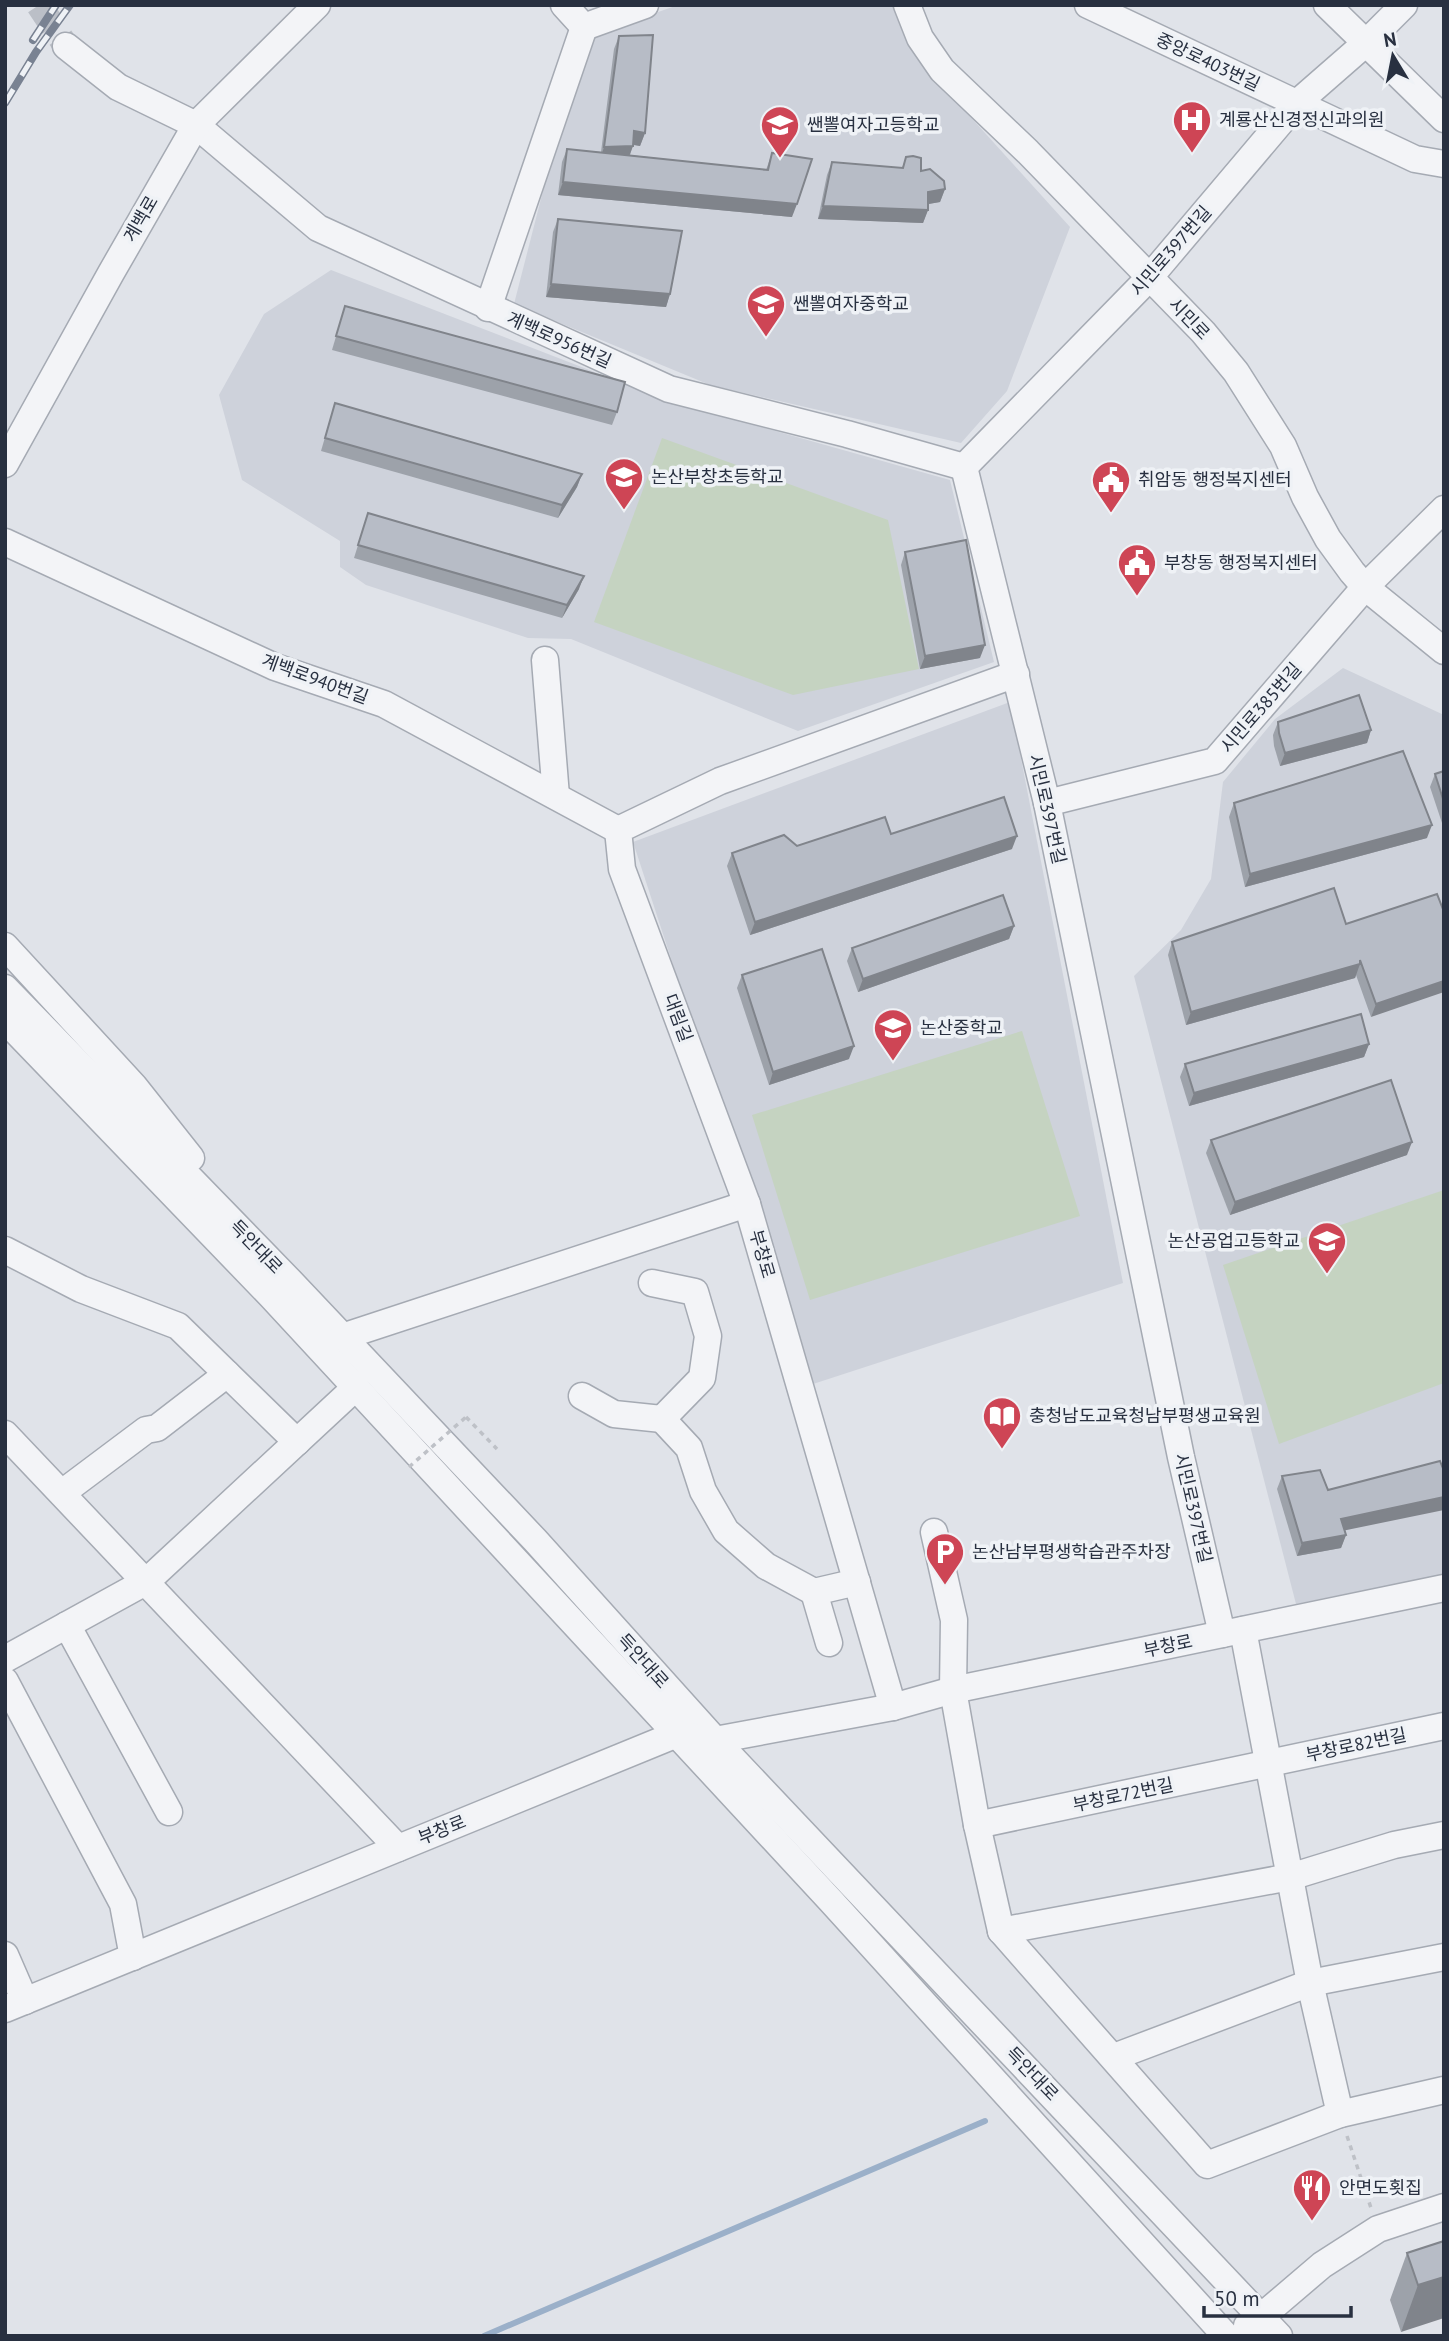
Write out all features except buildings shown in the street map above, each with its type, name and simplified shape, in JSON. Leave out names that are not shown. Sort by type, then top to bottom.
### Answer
[{"type":"street","name":"계백로","points":[[5,464],[196,125],[317,5]]},
{"type":"street","points":[[564,5],[584,27]]},
{"type":"street","points":[[584,27],[645,5]]},
{"type":"street","name":"시민로","points":[[907,5],[920,38],[942,70],[1028,152],[1203,332],[1236,372],[1283,446],[1294,475],[1328,539],[1365,587],[1442,647]]},
{"type":"street","name":"중앙로403번길","points":[[1088,5],[1415,159],[1444,164]]},
{"type":"street","points":[[1327,5],[1444,119]]},
{"type":"street","name":"시민로397번길","points":[[1232,1632],[1181,1457],[1047,803],[964,467],[1149,278],[1296,104],[1367,43],[1404,5]]},
{"type":"street","points":[[488,308],[584,27]]},
{"type":"street","name":"계백로956번길","points":[[66,46],[118,88],[196,125],[318,228],[488,308],[669,389],[964,467]]},
{"type":"street","name":"시민로385번길","points":[[1047,803],[1215,761],[1365,587],[1444,509]]},
{"type":"street","name":"계백로940번길","points":[[5,542],[275,667],[384,704],[618,830]]},
{"type":"street","points":[[545,660],[556,796]]},
{"type":"street","points":[[618,830],[720,781],[1016,674]]},
{"type":"street","name":"대림길","points":[[618,830],[622,869],[747,1204]]},
{"type":"street","points":[[5,946],[134,1086],[279,1287]]},
{"type":"street","name":"득안대로","points":[[5,988],[279,1287],[356,1387],[677,1734],[1226,2336]]},
{"type":"street","name":"득안대로","points":[[5,1020],[279,1287],[342,1337],[535,1539],[715,1740],[1270,2327]]},
{"type":"street","points":[[5,1038],[97,1134],[279,1287]]},
{"type":"street","points":[[342,1337],[747,1204]]},
{"type":"street","name":"부창로","points":[[747,1204],[892,1707]]},
{"type":"street","points":[[5,1250],[81,1289],[178,1326],[297,1442]]},
{"type":"street","points":[[652,1283],[695,1292],[708,1336],[702,1378],[662,1419]]},
{"type":"street","points":[[62,1493],[146,1430],[157,1428],[227,1374]]},
{"type":"street","points":[[5,1659],[147,1581],[356,1387]]},
{"type":"street","points":[[582,1396],[614,1414],[662,1419],[689,1448],[703,1491],[726,1531],[766,1566],[814,1592],[856,1582]]},
{"type":"street","points":[[5,1434],[20,1456],[62,1493],[147,1581],[398,1848]]},
{"type":"street","points":[[934,1532],[954,1620],[953,1690],[1001,1931],[1207,2165],[1340,2114],[1444,2090]]},
{"type":"street","name":"부창로","points":[[15,2005],[677,1734],[715,1740],[892,1707],[953,1690],[1444,1588]]},
{"type":"street","points":[[814,1592],[829,1643]]},
{"type":"street","points":[[66,1625],[169,1812]]},
{"type":"street","points":[[1232,1632],[1269,1765],[1310,1983],[1340,2114]]},
{"type":"street","points":[[5,1681],[123,1904],[132,1957]]},
{"type":"street","name":"부창로82번길","points":[[1269,1765],[1444,1726]]},
{"type":"street","name":"부창로72번길","points":[[978,1825],[1269,1765]]},
{"type":"street","points":[[1001,1931],[1290,1877],[1394,1845],[1444,1835]]},
{"type":"street","points":[[5,1955],[15,2005]]},
{"type":"street","points":[[1114,2057],[1310,1983],[1444,1957]]},
{"type":"street","points":[[1233,2336],[1270,2327],[1322,2265],[1378,2229],[1444,2207]]},
{"type":"path","points":[[409,1467],[466,1417],[497,1449]]},
{"type":"path","points":[[1340,2114],[1378,2229]]},
{"type":"shaded area","name":"쌘뽈여자고등학교","points":[[678,5],[899,5],[948,92],[1070,227],[1007,391],[961,443],[710,385],[514,304],[582,39]]},
{"type":"shaded area","name":"논산부창초등학교","points":[[331,270],[672,402],[950,480],[994,662],[798,731],[571,639],[528,638],[366,585],[340,567],[340,541],[242,480],[219,395],[264,314]]},
{"type":"shaded area","name":"논산공업고등학교","points":[[1343,668],[1444,715],[1444,1574],[1296,1604],[1134,976],[1181,930],[1211,879],[1223,782],[1275,719]]},
{"type":"shaded area","name":"논산중학교","points":[[1010,702],[1123,1283],[810,1385],[633,842]]},
{"type":"green space","points":[[662,438],[888,520],[919,669],[793,695],[594,622]]},
{"type":"green space","points":[[1022,1031],[1080,1216],[810,1300],[752,1115]]},
{"type":"green space","points":[[1444,1190],[1444,1383],[1279,1444],[1223,1265]]},
{"type":"waterway","points":[[484,2336],[985,2121]]},
{"type":"tunnel","points":[[39,5],[66,46]]},
{"type":"railway","points":[[33,40],[56,5]]},
{"type":"railway","points":[[5,103],[36,52],[70,5]]},
{"type":"place","name":"계룡산신경정신과의원","points":[[1192,154]]},
{"type":"place","name":"쌘뽈여자고등학교","points":[[780,159]]},
{"type":"place","name":"쌘뽈여자중학교","points":[[766,338]]},
{"type":"place","name":"논산부창초등학교","points":[[624,511]]},
{"type":"place","name":"취암동 행정복지센터","points":[[1111,514]]},
{"type":"place","name":"부창동 행정복지센터","points":[[1137,597]]},
{"type":"place","name":"논산중학교","points":[[893,1062]]},
{"type":"place","name":"논산공업고등학교","points":[[1327,1275]]},
{"type":"place","name":"충청남도교육청남부평생교육원","points":[[1002,1450]]},
{"type":"place","name":"논산남부평생학습관주차장","points":[[945,1586]]},
{"type":"place","name":"안면도횟집","points":[[1312,2222]]}]
